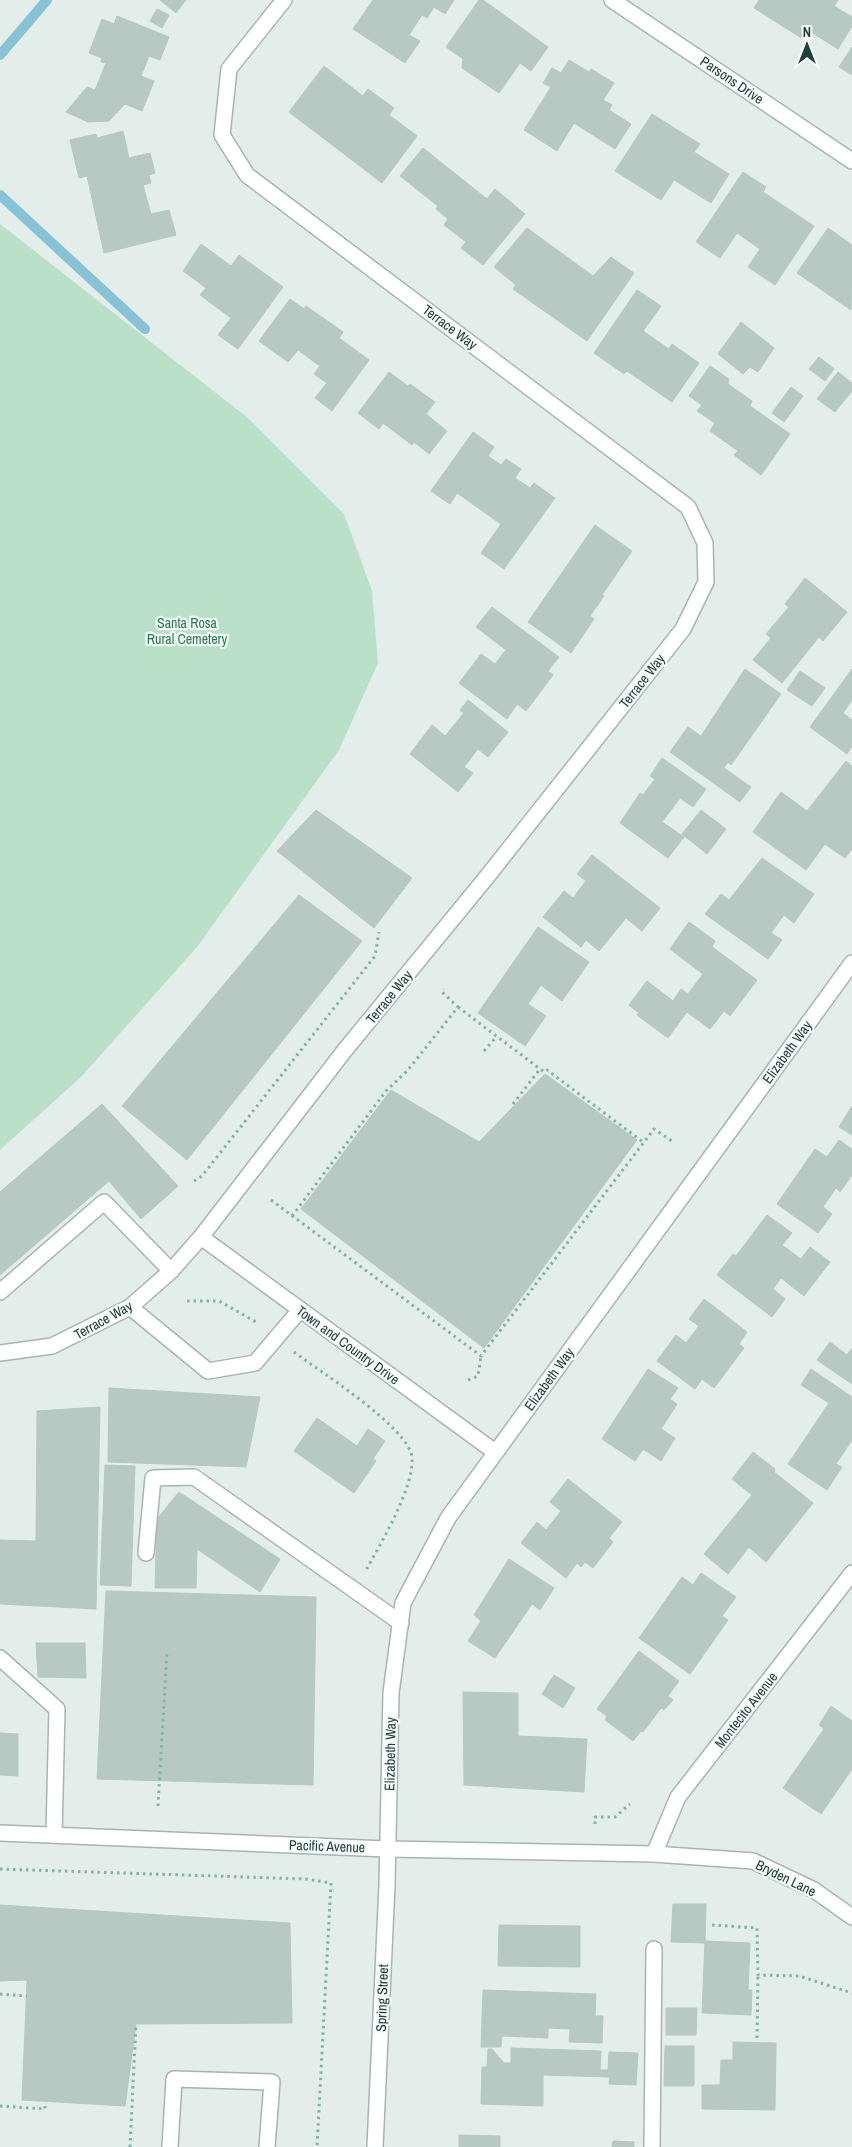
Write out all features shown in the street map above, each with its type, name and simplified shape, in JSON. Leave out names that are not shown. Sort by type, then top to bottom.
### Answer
[{"type":"street","name":"Terrace Way","points":[[0,1353],[52,1346],[130,1307],[171,1271],[201,1237],[346,1050],[486,878],[683,628],[706,582],[705,543],[688,507],[247,175],[222,134],[229,69],[284,0]]},
{"type":"street","name":"Parsons Drive","points":[[612,0],[852,160]]},
{"type":"street","name":"Elizabeth Way","points":[[387,1849],[391,1693],[403,1603],[448,1518],[852,963]]},
{"type":"street","points":[[0,1292],[104,1202],[171,1271]]},
{"type":"street","name":"Town and Country Drive","points":[[201,1237],[495,1452]]},
{"type":"street","points":[[130,1307],[208,1370],[255,1363],[300,1310]]},
{"type":"street","points":[[146,1553],[153,1478],[194,1477],[401,1623]]},
{"type":"street","name":"Montecito Avenue","points":[[654,1854],[678,1797],[852,1573]]},
{"type":"street","points":[[0,1658],[57,1709],[54,1835]]},
{"type":"street","name":"Pacific Avenue","points":[[0,1833],[387,1849],[654,1854]]},
{"type":"street","name":"Spring Street","points":[[376,2147],[387,1849]]},
{"type":"street","name":"Bryden Lane","points":[[654,1854],[753,1861],[814,1890],[852,1917]]},
{"type":"street","points":[[652,2147],[654,1949]]},
{"type":"street","points":[[170,2147],[174,2079],[272,2082],[267,2147]]},
{"type":"path","points":[[194,1181],[202,1176],[375,956],[379,932]]},
{"type":"path","points":[[444,988],[442,992],[496,1037],[540,1069],[545,1072],[547,1070],[643,1142]]},
{"type":"path","points":[[292,1216],[386,1091],[408,1070],[458,1007]]},
{"type":"path","points":[[484,1051],[496,1037]]},
{"type":"path","points":[[512,1104],[540,1069]]},
{"type":"path","points":[[468,1380],[478,1376],[481,1356],[654,1129],[672,1141]]},
{"type":"path","points":[[271,1200],[481,1356]]},
{"type":"path","points":[[187,1301],[219,1302],[251,1318],[389,1422],[407,1443],[412,1457],[405,1494],[361,1581],[357,1593]]},
{"type":"path","points":[[158,1806],[167,1652]]},
{"type":"path","points":[[595,1824],[595,1817],[615,1817],[630,1804]]},
{"type":"path","points":[[0,1869],[306,1879],[332,1883],[318,2147]]},
{"type":"path","points":[[712,1925],[757,1928],[757,2038]]},
{"type":"path","points":[[758,1976],[799,1976],[852,1993]]},
{"type":"path","points":[[0,1994],[27,1996]]},
{"type":"path","points":[[130,2147],[136,2024]]},
{"type":"path","points":[[0,2106],[46,2109],[46,2102]]},
{"type":"green space","name":"Santa Rosa Rural Cemetery","points":[[0,224],[248,418],[344,514],[372,591],[378,663],[339,750],[197,947],[82,1076],[0,1150]]},
{"type":"building","points":[[160,0],[186,0],[176,13]]},
{"type":"building","points":[[373,0],[454,0],[445,14],[434,7],[427,18],[422,15],[409,35],[420,41],[405,63],[353,29]]},
{"type":"building","points":[[479,0],[483,0],[548,47],[531,71],[520,63],[499,93],[462,68],[463,59],[446,47]]},
{"type":"building","points":[[759,0],[838,0],[834,6],[852,17],[852,26],[838,49],[808,30],[803,39],[754,8]]},
{"type":"building","points":[[157,9],[169,15],[162,28],[150,21]]},
{"type":"building","points":[[117,16],[169,37],[160,60],[149,56],[141,76],[154,81],[142,111],[125,104],[109,121],[88,122],[66,112],[87,87],[95,90],[106,63],[101,62],[102,58],[89,53],[102,19],[114,24]]},
{"type":"building","points":[[852,47],[852,75],[839,67]]},
{"type":"building","points":[[569,60],[589,72],[591,69],[614,83],[603,100],[612,105],[609,110],[631,124],[615,149],[574,123],[557,151],[524,130],[551,87],[543,83],[552,68],[561,73]]},
{"type":"building","points":[[324,66],[363,96],[368,89],[394,108],[389,115],[417,136],[382,183],[289,112]]},
{"type":"building","points":[[652,114],[700,144],[694,152],[729,174],[711,203],[674,180],[661,200],[615,171]]},
{"type":"building","points":[[123,131],[129,158],[150,153],[155,173],[149,175],[151,183],[143,185],[151,214],[169,210],[176,235],[104,253],[87,176],[79,178],[70,140],[96,134],[97,138]]},
{"type":"building","points":[[423,148],[487,199],[495,189],[525,214],[483,265],[461,248],[466,242],[444,225],[448,219],[436,209],[438,206],[400,176]]},
{"type":"building","points":[[743,172],[766,187],[763,192],[814,226],[775,285],[748,267],[760,249],[737,233],[720,258],[696,242]]},
{"type":"building","points":[[527,228],[593,276],[611,257],[634,273],[587,341],[513,289],[516,285],[494,267]]},
{"type":"building","points":[[828,228],[852,245],[851,310],[797,273]]},
{"type":"building","points":[[201,244],[231,266],[239,255],[283,287],[238,349],[218,335],[231,318],[200,295],[206,288],[183,271]]},
{"type":"building","points":[[637,290],[661,306],[643,331],[669,349],[672,344],[699,363],[672,402],[627,371],[624,374],[594,353]]},
{"type":"building","points":[[290,299],[304,309],[306,306],[343,332],[339,338],[369,360],[332,411],[315,398],[327,383],[314,374],[320,366],[298,350],[288,362],[259,341]]},
{"type":"building","points":[[741,322],[774,348],[758,372],[750,367],[743,374],[718,354]]},
{"type":"building","points":[[819,357],[834,369],[825,381],[809,369]]},
{"type":"building","points":[[710,366],[729,379],[728,384],[752,401],[750,406],[790,434],[761,475],[734,455],[738,451],[710,431],[715,423],[697,411],[702,405],[689,396]]},
{"type":"building","points":[[389,372],[435,402],[426,414],[447,431],[429,454],[414,442],[412,445],[383,423],[379,429],[358,413]]},
{"type":"building","points":[[838,372],[852,383],[852,391],[835,412],[817,399]]},
{"type":"building","points":[[791,387],[803,396],[784,422],[772,413]]},
{"type":"building","points":[[473,432],[494,447],[488,456],[501,465],[506,459],[521,469],[515,478],[530,488],[534,483],[555,498],[504,569],[481,553],[501,524],[457,493],[450,504],[431,491]]},
{"type":"building","points":[[595,525],[632,551],[602,595],[604,596],[590,616],[594,619],[571,653],[528,622]]},
{"type":"building","points":[[805,578],[847,612],[823,641],[819,637],[782,683],[753,660],[771,638],[766,634],[789,607],[785,604]]},
{"type":"building","points":[[492,607],[559,657],[548,671],[553,675],[526,711],[517,704],[507,719],[459,683],[481,654],[495,664],[506,650],[476,627]]},
{"type":"building","points":[[745,669],[781,694],[731,765],[728,762],[724,768],[751,787],[740,802],[670,752],[688,727],[701,736]]},
{"type":"building","points":[[852,669],[852,700],[843,713],[852,720],[852,746],[847,754],[810,727]]},
{"type":"building","points":[[800,671],[825,688],[812,706],[787,690]]},
{"type":"building","points":[[468,700],[508,732],[488,757],[478,749],[464,767],[473,773],[458,792],[410,754],[432,725],[445,736],[464,713],[460,710]]},
{"type":"building","points":[[662,758],[706,789],[693,807],[680,798],[662,822],[684,837],[668,858],[620,823],[640,793],[643,795],[655,779],[650,776]]},
{"type":"building","points":[[846,761],[852,766],[852,849],[845,858],[825,844],[806,870],[753,832],[781,792],[807,811]]},
{"type":"building","points":[[316,810],[412,878],[374,928],[277,851]]},
{"type":"building","points":[[701,810],[726,829],[707,854],[682,834]]},
{"type":"building","points":[[592,855],[660,908],[642,931],[626,918],[599,951],[586,940],[581,947],[543,917],[564,891],[573,898],[586,881],[577,874]]},
{"type":"building","points":[[762,858],[814,894],[794,923],[784,915],[771,933],[782,940],[768,959],[705,914],[721,894],[729,900]]},
{"type":"building","points":[[299,895],[362,941],[187,1160],[122,1106]]},
{"type":"building","points":[[689,922],[715,941],[712,947],[757,980],[730,1016],[724,1011],[710,1029],[687,1012],[668,1038],[637,1015],[639,1013],[629,1005],[647,981],[673,1001],[681,989],[688,994],[703,974],[670,949]]},
{"type":"building","points":[[538,927],[589,962],[562,1001],[541,985],[528,1004],[546,1016],[525,1046],[478,1013]]},
{"type":"building","points":[[545,1074],[637,1140],[484,1348],[301,1209],[391,1090],[479,1142]]},
{"type":"building","points":[[102,1104],[178,1186],[141,1219],[109,1181],[0,1275],[0,1192]]},
{"type":"building","points":[[852,1106],[852,1135],[839,1127]]},
{"type":"building","points":[[839,1140],[852,1149],[852,1175],[840,1192],[836,1188],[823,1207],[832,1214],[818,1233],[777,1204],[815,1149],[827,1157]]},
{"type":"building","points":[[767,1215],[792,1233],[782,1245],[801,1259],[810,1247],[830,1262],[804,1296],[781,1278],[773,1289],[785,1299],[772,1317],[717,1275],[733,1254],[736,1256]]},
{"type":"building","points":[[704,1299],[747,1332],[739,1344],[744,1348],[714,1388],[702,1379],[695,1389],[657,1361],[676,1335],[686,1343],[699,1326],[689,1319]]},
{"type":"building","points":[[830,1342],[847,1355],[852,1348],[852,1384],[817,1360]]},
{"type":"building","points":[[648,1369],[678,1388],[670,1399],[677,1404],[661,1429],[675,1438],[661,1461],[643,1449],[635,1461],[602,1439]]},
{"type":"building","points":[[811,1369],[852,1397],[852,1440],[836,1464],[842,1467],[827,1490],[788,1464],[829,1403],[801,1385]]},
{"type":"building","points":[[109,1388],[260,1397],[246,1467],[108,1462]]},
{"type":"building","points":[[100,1407],[96,1609],[0,1604],[0,1540],[36,1541],[37,1411]]},
{"type":"building","points":[[317,1418],[357,1446],[368,1429],[385,1441],[373,1459],[376,1461],[354,1493],[294,1451]]},
{"type":"building","points":[[753,1452],[775,1469],[774,1472],[813,1503],[766,1562],[749,1547],[728,1574],[704,1554],[752,1495],[732,1479]]},
{"type":"building","points":[[105,1465],[135,1466],[131,1586],[100,1585]]},
{"type":"building","points":[[568,1479],[622,1522],[609,1538],[613,1542],[593,1568],[585,1562],[581,1567],[577,1563],[566,1578],[521,1543],[537,1522],[546,1530],[561,1511],[550,1502]]},
{"type":"building","points":[[179,1492],[280,1559],[260,1592],[197,1549],[196,1588],[155,1588],[157,1519]]},
{"type":"building","points":[[509,1559],[554,1588],[540,1610],[532,1604],[495,1658],[468,1641],[481,1621],[474,1615]]},
{"type":"building","points":[[701,1573],[736,1597],[722,1616],[728,1620],[690,1674],[639,1638],[682,1577],[693,1585]]},
{"type":"building","points":[[106,1591],[316,1597],[313,1785],[97,1779]]},
{"type":"building","points":[[36,1643],[85,1643],[86,1678],[38,1677]]},
{"type":"building","points":[[639,1651],[679,1681],[668,1696],[673,1700],[664,1710],[661,1708],[643,1732],[641,1731],[633,1741],[605,1720],[607,1716],[597,1709]]},
{"type":"building","points":[[554,1675],[575,1688],[563,1708],[542,1694]]},
{"type":"building","points":[[463,1692],[518,1693],[518,1736],[587,1739],[584,1792],[464,1785]]},
{"type":"building","points":[[831,1706],[852,1721],[852,1769],[821,1814],[783,1788],[824,1729],[819,1725]]},
{"type":"building","points":[[0,1733],[18,1734],[18,1776],[0,1775]]},
{"type":"building","points":[[673,1904],[706,1904],[705,1943],[671,1942]]},
{"type":"building","points":[[0,1905],[290,1923],[292,2023],[136,2024],[125,2106],[22,2100],[27,1980],[0,1981]]},
{"type":"building","points":[[499,1925],[580,1926],[580,1967],[498,1966]]},
{"type":"building","points":[[705,1941],[750,1943],[748,1990],[752,1990],[751,2015],[702,2013]]},
{"type":"building","points":[[483,1990],[596,1994],[595,2016],[603,2016],[602,2043],[569,2042],[570,2029],[548,2028],[548,2038],[502,2036],[501,2047],[481,2047]]},
{"type":"building","points":[[666,2008],[697,2008],[696,2035],[666,2035]]},
{"type":"building","points":[[733,2042],[776,2043],[775,2110],[702,2109],[702,2085],[720,2085],[721,2060],[733,2060]]},
{"type":"building","points":[[665,2046],[694,2046],[694,2086],[664,2086]]},
{"type":"building","points":[[511,2048],[601,2051],[600,2070],[608,2070],[609,2052],[638,2053],[636,2085],[609,2084],[610,2077],[543,2075],[543,2106],[481,2104],[482,2067],[487,2067],[488,2049],[492,2049],[504,2063],[511,2063]]},
{"type":"building","points":[[459,2135],[500,2136],[500,2147],[459,2147]]},
{"type":"building","points":[[613,2141],[634,2142],[634,2147],[612,2147]]},
{"type":"waterway","points":[[0,55],[47,0]]},
{"type":"waterway","points":[[0,195],[145,329]]}]
